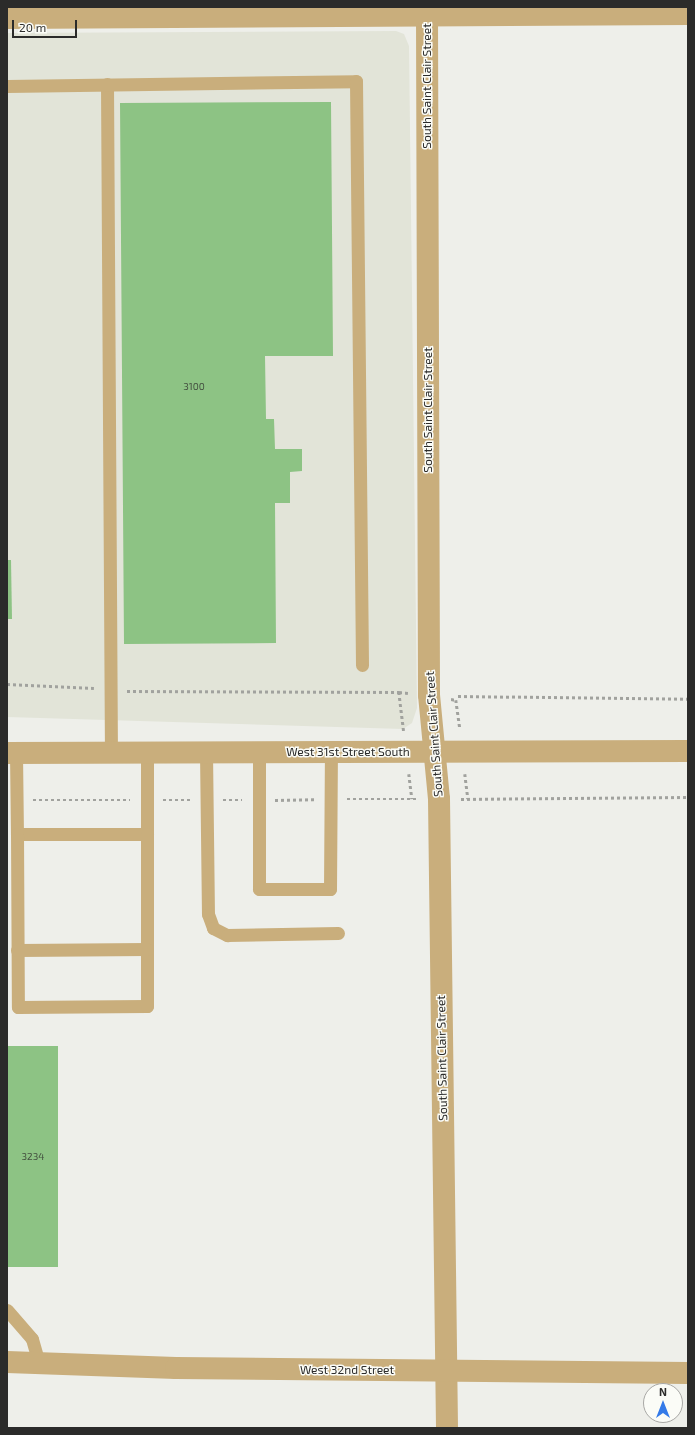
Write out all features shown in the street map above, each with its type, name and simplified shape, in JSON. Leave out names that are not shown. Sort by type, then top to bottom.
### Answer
[{"type":"street","points":[[7,18],[688,14]]},
{"type":"street","name":"South Saint Clair Street","points":[[426,16],[428,695],[439,799],[447,1428]]},
{"type":"street","name":"West 31st Street South","points":[[11,753],[406,752],[434,750],[688,751]]},
{"type":"street","name":"West 32nd Street","points":[[7,1362],[447,1371],[688,1373]]},
{"type":"lane","points":[[7,86],[356,81],[362,665]]},
{"type":"lane","points":[[107,84],[111,753]]},
{"type":"lane","points":[[206,752],[208,914],[213,928],[227,935],[338,933]]},
{"type":"lane","points":[[259,752],[259,889],[330,889],[331,752]]},
{"type":"lane","points":[[11,753],[17,834],[18,1007],[146,1006],[146,753]]},
{"type":"lane","points":[[17,834],[147,834]]},
{"type":"lane","points":[[17,950],[146,949]]},
{"type":"lane","points":[[7,1310],[32,1339],[38,1363]]},
{"type":"path","points":[[7,684],[110,690],[145,694],[399,692],[412,799]]},
{"type":"path","points":[[458,696],[688,699]]},
{"type":"shaded area","points":[[396,31],[404,34],[409,46],[417,708],[412,723],[403,729],[7,717],[7,33]]},
{"type":"building","points":[[331,102],[333,356],[265,356],[266,419],[274,419],[275,449],[302,449],[302,471],[290,472],[290,503],[275,503],[276,643],[124,644],[120,103]]},
{"type":"building","points":[[7,560],[11,560],[12,619],[7,619]]},
{"type":"building","points":[[7,1046],[58,1046],[58,1267],[7,1267]]}]
